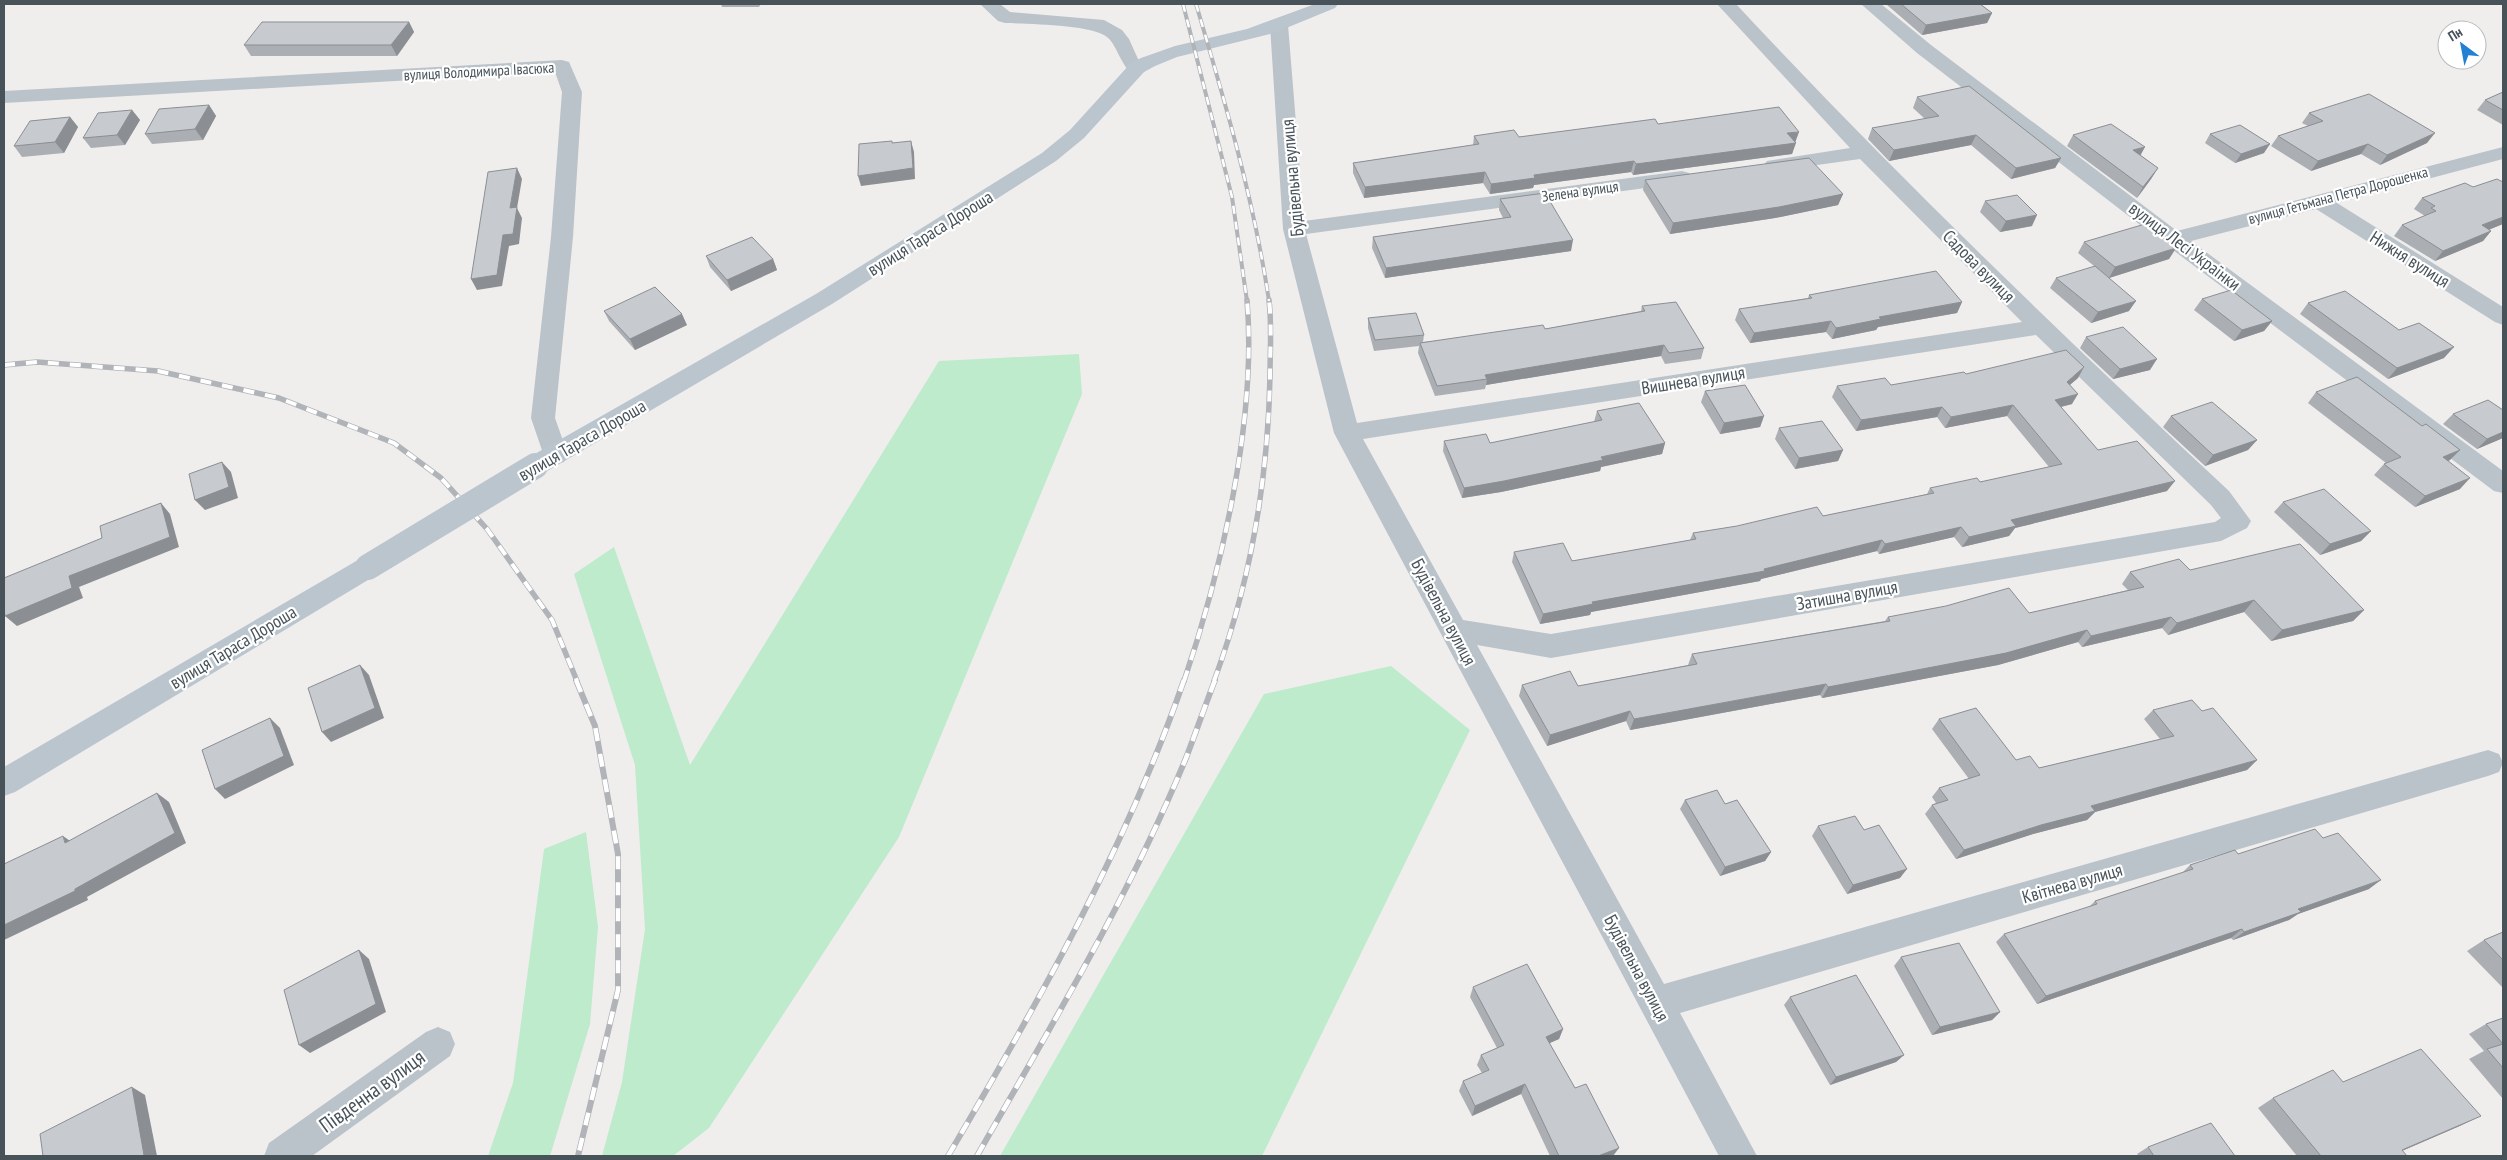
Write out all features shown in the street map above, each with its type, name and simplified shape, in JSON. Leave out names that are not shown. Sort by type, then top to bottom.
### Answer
[{"type":"street","points":[[989,4],[1005,17],[1097,24],[1110,29],[1122,40],[1129,62],[1137,68],[1170,52],[1225,41],[1280,25],[1329,4]]},
{"type":"street","name":"Садова вулиця","points":[[1726,4],[1867,152],[2040,327],[2220,498],[2238,520]]},
{"type":"street","name":"вулиця Лесі Українки","points":[[1870,4],[1924,49],[2173,239],[2503,484]]},
{"type":"street","name":"Будівельна вулиця","points":[[1280,25],[1294,229],[1347,433],[1739,1156]]},
{"type":"street","name":"вулиця Володимира Івасюка","points":[[4,96],[562,66],[572,92],[562,237],[543,418],[545,461]]},
{"type":"street","name":"вулиця Тараса Дороша","points":[[4,783],[545,461],[824,299],[1049,157],[1077,134],[1137,68]]},
{"type":"street","points":[[1758,167],[1867,152]]},
{"type":"street","name":"вулиця Гетьмана Петра Дорошенка","points":[[2173,239],[2503,153]]},
{"type":"street","name":"Зелена вулиця","points":[[1294,229],[1699,175]]},
{"type":"street","name":"Нижня вулиця","points":[[2317,200],[2503,317]]},
{"type":"street","name":"Вишнева вулиця","points":[[1347,433],[2040,327]]},
{"type":"street","name":"Затишна вулиця","points":[[1454,630],[1551,646],[2221,531],[2238,520]]},
{"type":"street","name":"Квітнева вулиця","points":[[1656,1003],[2488,764]]},
{"type":"street","name":"Південна вулиця","points":[[282,1156],[438,1044]]},
{"type":"green space","points":[[1079,354],[1082,394],[899,837],[709,1128],[673,1156],[602,1156],[622,1082],[645,929],[635,765],[574,574],[614,547],[690,765],[939,361]]},
{"type":"green space","points":[[1391,666],[1470,730],[1262,1156],[1000,1156],[1264,694]]},
{"type":"green space","points":[[586,832],[598,927],[590,1024],[550,1156],[488,1156],[513,1083],[544,849]]},
{"type":"building","points":[[1901,4],[1980,4],[1992,13],[1926,25]]},
{"type":"building","points":[[262,22],[409,22],[391,45],[244,45]]},
{"type":"building","points":[[1969,86],[2061,158],[2016,168],[1976,135],[1894,150],[1872,128],[1939,116],[1917,97]]},
{"type":"building","points":[[2503,92],[2503,110],[2485,100]]},
{"type":"building","points":[[2369,94],[2435,133],[2387,155],[2368,144],[2318,161],[2278,136],[2323,121],[2309,113]]},
{"type":"building","points":[[209,105],[195,129],[145,134],[159,109]]},
{"type":"building","points":[[1779,107],[1799,132],[1787,133],[1796,143],[1636,164],[1634,161],[1534,175],[1535,178],[1491,184],[1485,172],[1365,187],[1353,163],[1479,144],[1474,136],[1514,130],[1519,137],[1655,119],[1658,124]]},
{"type":"building","points":[[132,110],[117,135],[83,138],[98,113]]},
{"type":"building","points":[[70,117],[55,142],[14,146],[30,121]]},
{"type":"building","points":[[2111,124],[2145,147],[2133,150],[2158,168],[2143,187],[2073,135]]},
{"type":"building","points":[[2240,125],[2270,144],[2241,154],[2210,134]]},
{"type":"building","points":[[892,141],[892,143],[911,141],[913,168],[858,176],[859,144]]},
{"type":"building","points":[[1809,158],[1843,194],[1779,207],[1673,223],[1645,180]]},
{"type":"building","points":[[517,168],[510,208],[517,207],[513,234],[503,235],[497,275],[471,279],[488,172]]},
{"type":"building","points":[[2497,179],[2503,182],[2503,217],[2482,225],[2491,231],[2443,251],[2402,225],[2436,211],[2431,208],[2435,206],[2422,198],[2465,183],[2473,187]]},
{"type":"building","points":[[1545,193],[1573,240],[1386,268],[1373,237],[1511,217],[1500,199]]},
{"type":"building","points":[[2017,195],[2037,215],[2006,221],[1985,201]]},
{"type":"building","points":[[2145,224],[2176,248],[2115,267],[2084,242]]},
{"type":"building","points":[[752,237],[773,259],[727,280],[706,256]]},
{"type":"building","points":[[2095,266],[2136,301],[2098,312],[2056,278]]},
{"type":"building","points":[[1936,271],[1962,302],[1879,317],[1881,319],[1836,328],[1831,321],[1754,333],[1739,309],[1812,298],[1809,295]]},
{"type":"building","points":[[655,287],[682,314],[630,339],[604,311]]},
{"type":"building","points":[[2231,290],[2272,321],[2242,330],[2202,299]]},
{"type":"building","points":[[2345,291],[2399,330],[2419,323],[2454,347],[2397,368],[2308,303]]},
{"type":"building","points":[[1676,302],[1704,348],[1669,353],[1664,345],[1485,375],[1487,379],[1437,386],[1420,343],[1543,325],[1545,329],[1645,311],[1642,306]]},
{"type":"building","points":[[1416,313],[1424,335],[1375,340],[1368,318]]},
{"type":"building","points":[[2123,327],[2157,359],[2120,369],[2086,337]]},
{"type":"building","points":[[2066,350],[2084,367],[2067,382],[2078,394],[2055,400],[2098,450],[2137,441],[2175,481],[2011,520],[2016,526],[1969,537],[1961,527],[1885,544],[1882,540],[1764,569],[1765,571],[1592,602],[1593,604],[1543,614],[1514,552],[1563,543],[1572,561],[1696,539],[1693,533],[1737,526],[1817,507],[1823,516],[1934,493],[1930,488],[1977,478],[1980,482],[2062,464],[2013,405],[1951,417],[1942,407],[1861,420],[1837,386],[1885,378],[1891,385],[1964,372],[1966,374]]},
{"type":"building","points":[[2357,377],[2422,426],[2426,424],[2460,450],[2443,457],[2470,478],[2425,496],[2384,464],[2401,457],[2316,392]]},
{"type":"building","points":[[1745,385],[1764,416],[1724,423],[1705,391]]},
{"type":"building","points":[[2488,400],[2503,410],[2503,432],[2487,439],[2453,414]]},
{"type":"building","points":[[2212,402],[2257,440],[2213,455],[2171,416]]},
{"type":"building","points":[[1639,403],[1665,443],[1601,457],[1603,460],[1504,481],[1464,488],[1444,441],[1486,434],[1490,443],[1602,420],[1597,411]]},
{"type":"building","points":[[1822,421],[1843,450],[1799,458],[1779,428]]},
{"type":"building","points":[[222,462],[229,487],[195,500],[189,474]]},
{"type":"building","points":[[2324,489],[2371,531],[2330,544],[2283,502]]},
{"type":"building","points":[[161,503],[170,537],[69,576],[72,588],[5,616],[4,578],[102,538],[100,526]]},
{"type":"building","points":[[2300,544],[2364,610],[2282,630],[2254,600],[2177,623],[2171,617],[2091,636],[2087,630],[2006,653],[1828,687],[1826,684],[1634,719],[1630,711],[1550,735],[1522,685],[1570,671],[1578,686],[1697,664],[1692,654],[1890,621],[1888,617],[1946,606],[2009,588],[2029,613],[2144,587],[2130,572],[2179,559],[2190,570]]},
{"type":"building","points":[[360,665],[375,708],[322,732],[308,688]]},
{"type":"building","points":[[2192,700],[2202,711],[2213,708],[2257,760],[2091,806],[2095,811],[2041,825],[1964,850],[1932,805],[1948,800],[1939,788],[1980,775],[1939,719],[1976,708],[2016,760],[2030,756],[2039,768],[2174,736],[2153,710]]},
{"type":"building","points":[[270,718],[284,756],[215,789],[202,750]]},
{"type":"building","points":[[1717,790],[1725,804],[1737,800],[1771,852],[1725,867],[1685,800]]},
{"type":"building","points":[[157,793],[175,833],[75,889],[75,891],[4,925],[4,864],[63,836],[65,843]]},
{"type":"building","points":[[1855,816],[1864,830],[1879,825],[1907,869],[1853,885],[1818,826]]},
{"type":"building","points":[[2315,829],[2323,838],[2338,833],[2381,880],[2298,909],[2301,912],[2244,932],[2242,929],[2046,996],[2004,934],[2097,904],[2095,901],[2193,869],[2190,865],[2235,850],[2238,854]]},
{"type":"building","points":[[2503,932],[2503,960],[2484,940]]},
{"type":"building","points":[[1959,943],[2000,1012],[1940,1027],[1901,957]]},
{"type":"building","points":[[359,950],[376,1004],[299,1045],[284,990]]},
{"type":"building","points":[[1527,964],[1563,1029],[1546,1037],[1575,1088],[1586,1084],[1619,1148],[1598,1156],[1559,1156],[1525,1084],[1475,1106],[1463,1081],[1489,1070],[1481,1055],[1504,1045],[1473,987]]},
{"type":"building","points":[[1856,975],[1904,1055],[1836,1077],[1790,997]]},
{"type":"building","points":[[2503,1018],[2503,1044],[2486,1024]]},
{"type":"building","points":[[2503,1044],[2503,1068],[2487,1049]]},
{"type":"building","points":[[2421,1049],[2481,1116],[2402,1150],[2407,1156],[2321,1156],[2273,1098],[2333,1070],[2343,1082]]},
{"type":"building","points":[[132,1087],[144,1155],[43,1156],[40,1134]]},
{"type":"building","points":[[2211,1123],[2235,1156],[2154,1156],[2148,1147]]},
{"type":"railway","points":[[1183,4],[1232,197],[1247,301]]},
{"type":"railway","points":[[1196,4],[1247,188],[1269,301]]},
{"type":"railway","points":[[1184,681],[1211,591],[1234,493],[1247,394],[1249,346],[1247,300]]},
{"type":"railway","points":[[1214,681],[1238,607],[1255,531],[1261,493],[1270,376],[1269,300]]},
{"type":"railway","points":[[4,365],[37,362],[158,371],[279,398],[394,443],[441,478],[487,529],[552,620],[577,681]]},
{"type":"railway","points":[[576,680],[595,726],[618,854],[618,990],[578,1156]]},
{"type":"railway","points":[[948,1156],[1015,1041],[1108,864],[1161,742],[1184,680]]},
{"type":"railway","points":[[977,1156],[1061,1010],[1140,861],[1186,758],[1215,680]]}]
